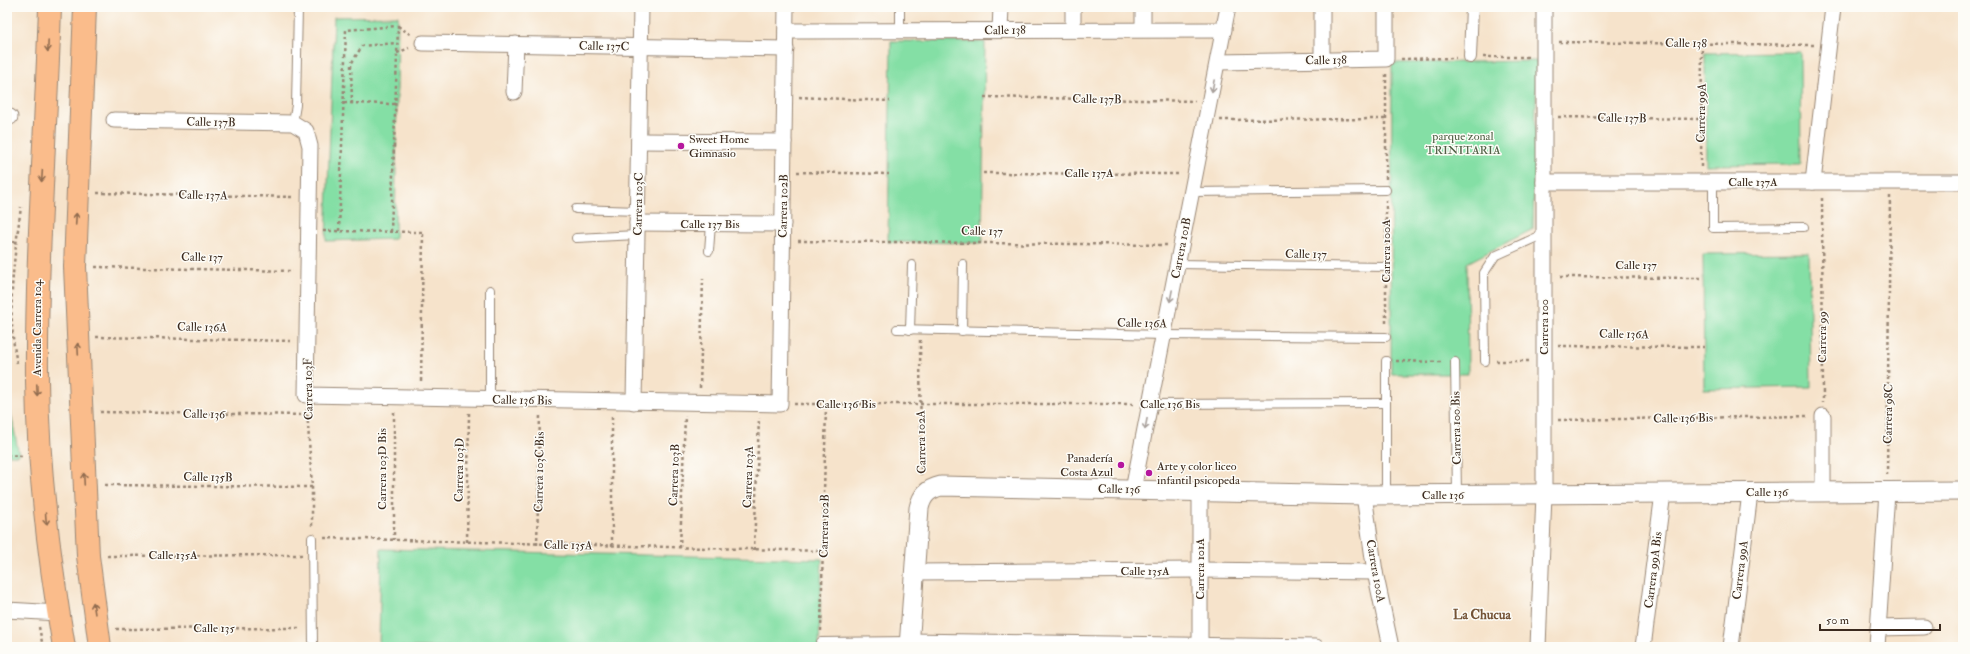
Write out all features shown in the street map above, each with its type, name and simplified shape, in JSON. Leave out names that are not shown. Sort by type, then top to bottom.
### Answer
[{"type":"main road","name":"Avenida Carrera 104","points":[[50,7],[46,118],[38,241],[37,382],[40,457],[48,545],[64,647]]},
{"type":"main road","points":[[85,7],[75,267],[98,556],[108,641]]},
{"type":"street","name":"Carrera 103C","points":[[634,402],[641,7]]},
{"type":"street","name":"Carrera 102B","points":[[780,404],[786,7]]},
{"type":"street","points":[[1000,30],[1001,7]]},
{"type":"street","points":[[1073,7],[1073,29]]},
{"type":"street","points":[[1143,7],[1143,29]]},
{"type":"street","name":"Carrera 101B","points":[[1133,490],[1228,7]]},
{"type":"street","points":[[1322,7],[1322,60]]},
{"type":"street","points":[[1386,7],[1386,59]]},
{"type":"street","points":[[1470,57],[1472,7]]},
{"type":"street","name":"Carrera 100","points":[[1538,647],[1544,494],[1544,7]]},
{"type":"street","points":[[1818,182],[1828,45],[1833,7]]},
{"type":"street","name":"Calle 138","points":[[786,31],[1073,29],[1224,30]]},
{"type":"street","name":"Calle 137C","points":[[423,43],[786,49]]},
{"type":"street","points":[[514,92],[516,44]]},
{"type":"street","name":"Calle 138","points":[[1218,62],[1386,59]]},
{"type":"street","name":"Calle 137B","points":[[114,120],[293,123]]},
{"type":"street","name":"Carrera 103F","points":[[293,123],[306,131],[310,146],[306,395]]},
{"type":"street","points":[[639,141],[784,142]]},
{"type":"street","name":"Calle 137A","points":[[1544,182],[1963,182]]},
{"type":"street","name":"Calle 137 Bis","points":[[637,223],[783,224]]},
{"type":"street","name":"Calle 136 Bis","points":[[306,395],[780,404]]},
{"type":"street","points":[[1823,416],[1823,492]]},
{"type":"street","name":"Calle 136","points":[[926,492],[932,488],[941,486],[1364,495],[1963,491]]},
{"type":"street","name":"Carrera 101A","points":[[1200,491],[1200,646]]},
{"type":"street","points":[[926,492],[921,499],[919,508],[910,644],[1316,647]]},
{"type":"street","points":[[1877,647],[1886,492]]},
{"type":"street","name":"Carrera 99A Bis","points":[[1643,647],[1663,493]]},
{"type":"street","name":"Carrera 99A","points":[[1730,647],[1750,493]]},
{"type":"street","name":"Carrera 100A","points":[[1364,495],[1376,572],[1391,647]]},
{"type":"street","name":"Calle 135A","points":[[914,572],[1200,570],[1376,572]]},
{"type":"street","points":[[7,610],[58,613]]},
{"type":"street","points":[[1878,628],[1924,627]]},
{"type":"lane","points":[[293,123],[296,105],[298,7]]},
{"type":"lane","points":[[900,7],[900,31]]},
{"type":"lane","points":[[1707,182],[1713,228],[1804,227]]},
{"type":"lane","points":[[1192,192],[1386,190]]},
{"type":"lane","points":[[576,209],[637,223]]},
{"type":"lane","points":[[576,238],[637,223]]},
{"type":"lane","points":[[709,251],[711,224]]},
{"type":"lane","points":[[1485,361],[1484,273],[1495,256],[1544,234]]},
{"type":"lane","points":[[962,331],[963,264]]},
{"type":"lane","name":"Calle 137","points":[[1178,264],[1386,267]]},
{"type":"lane","points":[[910,330],[912,265]]},
{"type":"lane","points":[[490,290],[490,399]]},
{"type":"lane","name":"Calle 136A","points":[[897,329],[1164,336],[1386,336]]},
{"type":"lane","points":[[1386,361],[1386,495]]},
{"type":"lane","name":"Carrera 100 Bis","points":[[1455,362],[1457,494]]},
{"type":"lane","name":"Calle 136 Bis","points":[[1150,404],[1386,403]]},
{"type":"lane","points":[[312,538],[313,647]]},
{"type":"lane","points":[[821,642],[910,644]]},
{"type":"path","points":[[339,231],[346,30],[398,26],[391,232]]},
{"type":"path","name":"Calle 138","points":[[1544,42],[1828,45]]},
{"type":"path","points":[[352,104],[351,64],[362,46],[397,43]]},
{"type":"path","name":"Carrera 99A","points":[[1702,44],[1701,119],[1707,182]]},
{"type":"path","name":"Carrera 100A","points":[[1386,59],[1386,336]]},
{"type":"path","points":[[785,96],[890,100]]},
{"type":"path","name":"Calle 137B","points":[[984,98],[1210,102]]},
{"type":"path","points":[[344,103],[395,104]]},
{"type":"path","name":"Calle 137B","points":[[1544,116],[1701,119]]},
{"type":"path","points":[[1206,120],[1386,120]]},
{"type":"path","points":[[784,172],[889,174]]},
{"type":"path","name":"Calle 137A","points":[[983,173],[1196,174]]},
{"type":"path","name":"Carrera 99","points":[[1818,182],[1823,416]]},
{"type":"path","name":"Carrera 98C","points":[[1886,492],[1891,182]]},
{"type":"path","points":[[97,185],[97,200]]},
{"type":"path","name":"Calle 137A","points":[[97,193],[309,197]]},
{"type":"path","points":[[309,230],[423,232],[420,398]]},
{"type":"path","name":"Calle 137","points":[[782,241],[1181,245]]},
{"type":"path","points":[[7,243],[16,242]]},
{"type":"path","points":[[95,260],[95,272]]},
{"type":"path","name":"Calle 137","points":[[95,267],[308,271]]},
{"type":"path","name":"Calle 137","points":[[1544,277],[1703,278]]},
{"type":"path","name":"Carrera 103B","points":[[680,548],[703,279]]},
{"type":"path","points":[[96,330],[96,342]]},
{"type":"path","name":"Carrera 102A","points":[[920,330],[920,473],[926,492]]},
{"type":"path","name":"Calle 136A","points":[[96,337],[307,341]]},
{"type":"path","name":"Calle 136A","points":[[1544,346],[1704,347]]},
{"type":"path","name":"Carrera 103F","points":[[306,395],[312,487],[312,538]]},
{"type":"path","name":"Carrera 103D Bis","points":[[394,397],[394,540]]},
{"type":"path","name":"Carrera 103D","points":[[467,542],[470,399]]},
{"type":"path","name":"Carrera 103C Bis","points":[[537,545],[541,400]]},
{"type":"path","points":[[612,401],[612,546]]},
{"type":"path","points":[[100,404],[101,419]]},
{"type":"path","name":"Carrera 103A","points":[[754,550],[760,404]]},
{"type":"path","name":"Calle 136 Bis","points":[[780,404],[1150,404]]},
{"type":"path","name":"Carrera 102B","points":[[821,642],[826,404]]},
{"type":"path","name":"Calle 136","points":[[100,412],[308,416]]},
{"type":"path","name":"Calle 136 Bis","points":[[1544,420],[1823,416]]},
{"type":"path","points":[[104,478],[105,493]]},
{"type":"path","name":"Calle 135B","points":[[105,485],[312,487]]},
{"type":"path","name":"Calle 135A","points":[[312,538],[537,545],[823,551]]},
{"type":"path","points":[[108,548],[98,556],[109,563]]},
{"type":"path","name":"Calle 135A","points":[[98,556],[312,555]]},
{"type":"path","points":[[108,641],[116,629],[114,622]]},
{"type":"path","name":"Calle 135","points":[[116,629],[313,628]]},
{"type":"green space","points":[[398,16],[395,239],[326,241],[334,17]]},
{"type":"green space","points":[[891,41],[985,42],[982,243],[888,242]]},
{"type":"green space","points":[[1800,52],[1801,164],[1706,165],[1705,53]]},
{"type":"green space","name":"parque zonal TRINITARIA","points":[[1537,61],[1533,229],[1467,263],[1468,374],[1391,374],[1392,63]]},
{"type":"green space","points":[[1809,253],[1811,387],[1704,389],[1703,254]]},
{"type":"green space","points":[[7,393],[19,455],[7,455]]},
{"type":"green space","points":[[381,549],[822,559],[819,647],[379,647]]},
{"type":"place","name":"Sweet Home Gimnasio","points":[[681,146]]},
{"type":"place","name":"Panadería Costa Azul","points":[[1121,465]]},
{"type":"place","name":"Arte y color liceo infantil psicopeda","points":[[1149,473]]},
{"type":"district","name":"La Chucua","points":[[1482,614]]}]
